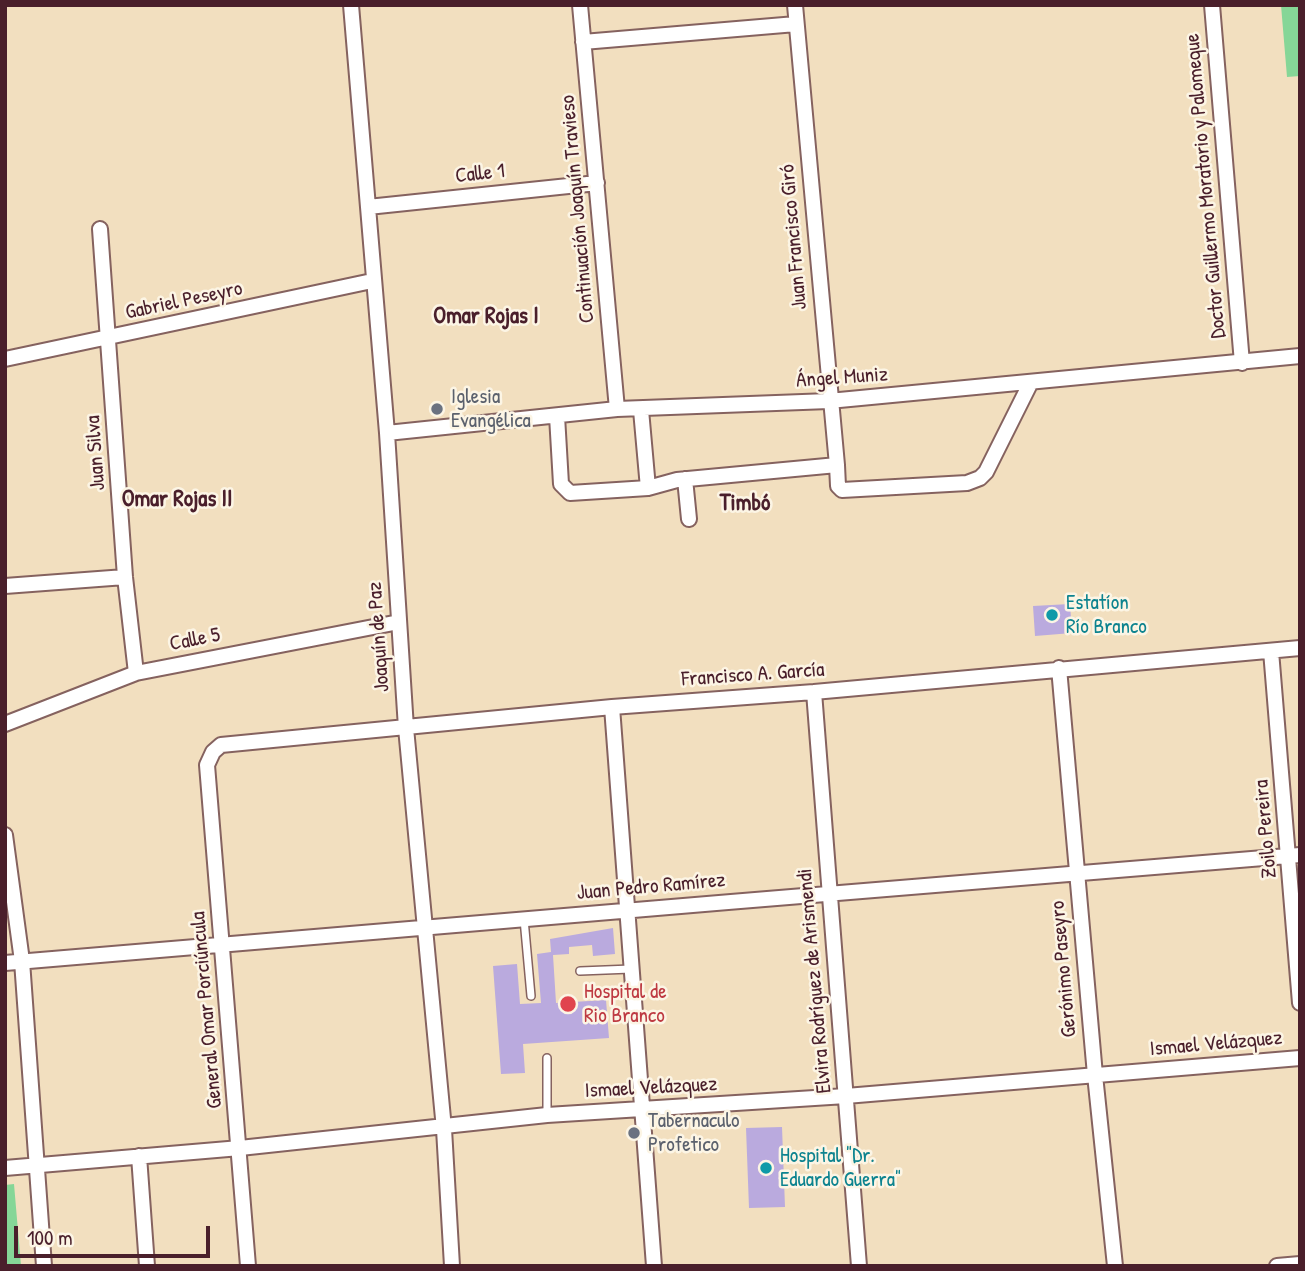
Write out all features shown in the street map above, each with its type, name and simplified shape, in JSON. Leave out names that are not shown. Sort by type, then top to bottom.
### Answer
[{"type":"street","name":"Joaquín de Paz","points":[[351,5],[372,281],[387,433],[406,728],[444,1129],[452,1266]]},
{"type":"street","name":"Continuación Joaquín Travieso","points":[[580,5],[617,409]]},
{"type":"street","name":"Juan Francisco Giró","points":[[795,5],[829,401],[837,465]]},
{"type":"street","name":"Doctor Guillermo Moratorio y Palomeque","points":[[1212,5],[1242,363]]},
{"type":"street","points":[[583,42],[796,24]]},
{"type":"street","name":"Calle 1","points":[[368,207],[597,183]]},
{"type":"street","name":"Juan Silva","points":[[100,229],[125,577],[136,673]]},
{"type":"street","name":"Gabriel Peseyro","points":[[5,359],[110,339],[372,281]]},
{"type":"street","name":"Ángel Muniz","points":[[387,433],[617,409],[829,401],[1030,384],[1300,356]]},
{"type":"street","points":[[557,416],[561,484],[570,493],[648,488],[685,480],[837,465],[838,486],[842,490],[967,483],[980,478],[986,472],[1030,384]]},
{"type":"street","points":[[641,410],[648,488]]},
{"type":"street","points":[[685,480],[689,519]]},
{"type":"street","points":[[5,586],[125,577]]},
{"type":"street","name":"Calle 5","points":[[5,724],[136,673],[399,622]]},
{"type":"street","name":"Francisco A. García","points":[[213,752],[231,743],[612,707],[1300,649]]},
{"type":"street","name":"Zoilo Pereira","points":[[1271,651],[1294,855],[1300,1003]]},
{"type":"street","name":"Gerónimo Paseyro","points":[[1059,668],[1094,1074],[1115,1266]]},
{"type":"street","name":"Elvira Rodríguez de Arismendi","points":[[814,692],[859,1266]]},
{"type":"street","points":[[612,707],[654,1266]]},
{"type":"street","name":"General Omar Porciúncula","points":[[213,752],[207,765],[248,1266]]},
{"type":"street","points":[[5,835],[22,961],[34,1166],[44,1266]]},
{"type":"street","name":"Juan Pedro Ramírez","points":[[5,963],[524,918],[626,913],[828,891],[1294,855]]},
{"type":"street","name":"Ismael Velázquez","points":[[5,1168],[240,1149],[444,1129],[547,1115],[846,1097],[1300,1058]]},
{"type":"street","points":[[139,1156],[146,1266]]},
{"type":"street","points":[[1277,1266],[1300,1264]]},
{"type":"lane","points":[[524,918],[531,996]]},
{"type":"lane","points":[[580,971],[631,969]]},
{"type":"lane","points":[[547,1058],[547,1115]]},
{"type":"green space","points":[[1281,5],[1300,5],[1300,76],[1287,77]]},
{"type":"green space","points":[[14,1184],[21,1266],[5,1266],[5,1185]]},
{"type":"building","name":"Estatíon Río Branco","points":[[1070,604],[1072,633],[1035,636],[1033,606]]},
{"type":"building","name":"Hospital de Rio Branco","points":[[613,928],[615,954],[593,956],[592,945],[569,947],[569,954],[553,955],[556,1003],[606,1000],[609,1038],[523,1044],[525,1073],[501,1074],[493,966],[517,964],[520,1004],[541,1003],[537,954],[551,952],[550,939]]},
{"type":"building","name":"Hospital \"Dr. Eduardo Guerra\"","points":[[782,1127],[785,1207],[749,1208],[746,1128]]},
{"type":"place","name":"Iglesia Evangélica","points":[[437,409]]},
{"type":"place","name":"Estatíon Río Branco","points":[[1052,615]]},
{"type":"place","name":"Hospital de Rio Branco","points":[[568,1004]]},
{"type":"place","name":"Tabernaculo Profetico","points":[[634,1133]]},
{"type":"place","name":"Hospital \"Dr. Eduardo Guerra\"","points":[[766,1168]]},
{"type":"district","name":"Omar Rojas I","points":[[486,317]]},
{"type":"district","name":"Omar Rojas II","points":[[177,500]]},
{"type":"district","name":"Timbó","points":[[745,504]]}]
